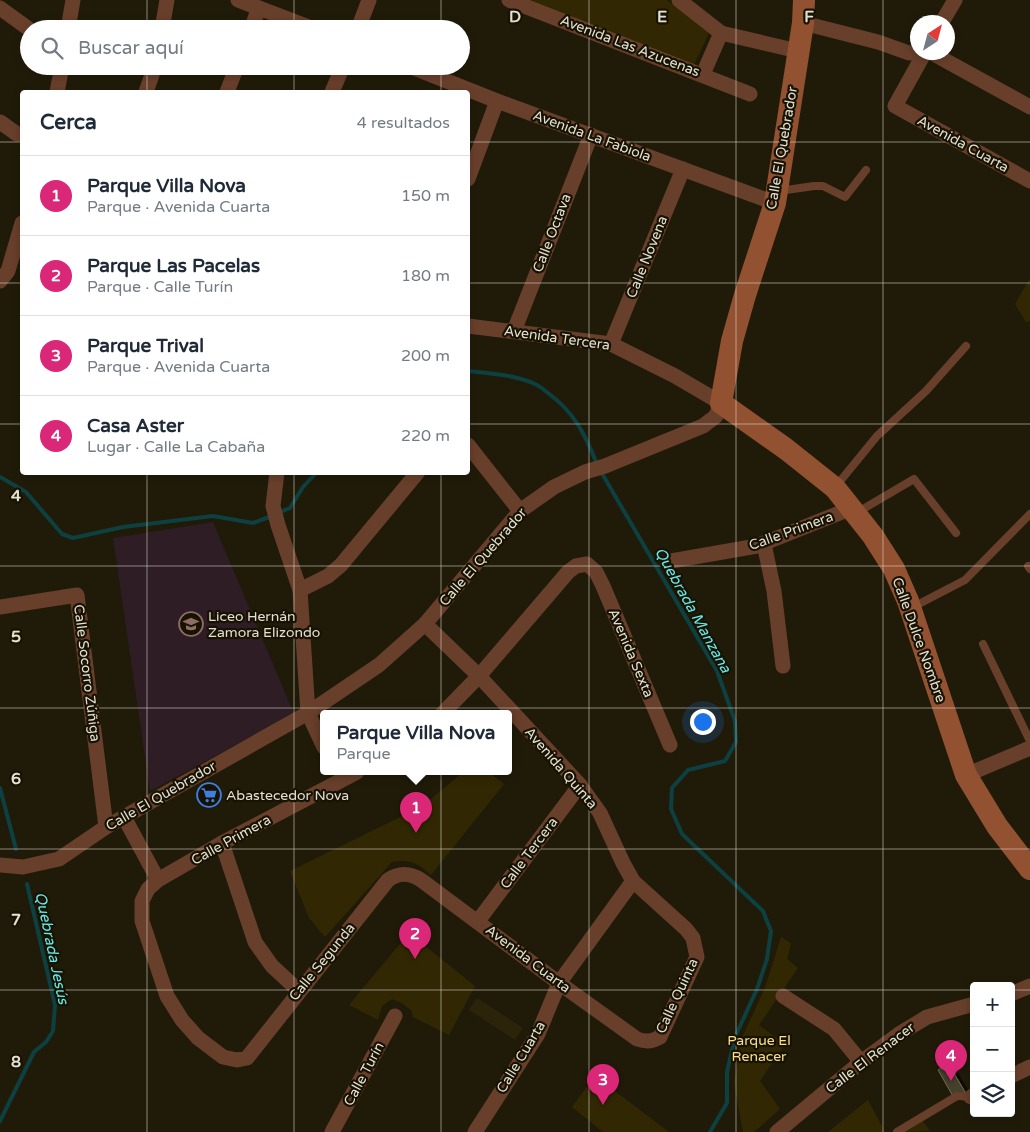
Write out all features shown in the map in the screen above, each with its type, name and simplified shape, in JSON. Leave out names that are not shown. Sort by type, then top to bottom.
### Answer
[{"type":"street","points":[[70,20],[73,0]]},
{"type":"street","points":[[164,20],[167,0]]},
{"type":"street","points":[[238,0],[290,20]]},
{"type":"street","points":[[361,20],[369,0]]},
{"type":"street","name":"Avenida Las Azucenas","points":[[509,0],[703,74],[750,94]]},
{"type":"street","points":[[679,0],[721,33],[798,51]]},
{"type":"street","name":"Calle El Quebrador","points":[[0,865],[23,867],[58,859],[106,828],[308,713],[379,665],[425,624],[520,510],[554,487],[585,472],[605,466],[703,426],[716,416],[722,403],[732,342],[775,197],[803,23],[804,0]]},
{"type":"street","points":[[946,15],[955,0]]},
{"type":"street","points":[[0,8],[20,22]]},
{"type":"street","points":[[254,20],[259,8]]},
{"type":"street","points":[[803,23],[878,42],[910,53]]},
{"type":"street","points":[[703,74],[721,33]]},
{"type":"street","name":"Avenida Cuarta","points":[[921,60],[895,106],[1030,181]]},
{"type":"street","points":[[945,60],[1030,107]]},
{"type":"street","points":[[57,90],[60,75]]},
{"type":"street","points":[[147,90],[152,75]]},
{"type":"street","points":[[228,90],[234,75]]},
{"type":"street","points":[[333,90],[339,75]]},
{"type":"street","name":"Avenida La Fabiola","points":[[432,75],[469,90]]},
{"type":"street","name":"Avenida La Fabiola","points":[[470,90],[683,169],[775,197]]},
{"type":"street","points":[[470,174],[497,101]]},
{"type":"street","points":[[0,122],[17,134],[20,134]]},
{"type":"street","name":"Calle Octava","points":[[514,331],[591,135]]},
{"type":"street","name":"Calle Novena","points":[[611,344],[683,169]]},
{"type":"street","points":[[0,281],[8,270],[20,230]]},
{"type":"street","name":"Avenida Tercera","points":[[470,326],[611,344],[675,376],[722,403]]},
{"type":"street","name":"Calle Dulce Nombre","points":[[722,403],[786,449],[835,488],[873,536],[894,569],[911,608],[966,775],[997,826],[1030,869]]},
{"type":"street","points":[[470,448],[520,510]]},
{"type":"street","points":[[277,475],[273,506],[300,590],[308,713],[320,738]]},
{"type":"street","points":[[300,590],[328,576],[341,565],[416,475]]},
{"type":"street","name":"Calle Primera","points":[[671,561],[764,544],[854,511]]},
{"type":"street","points":[[764,544],[774,591],[783,666]]},
{"type":"street","name":"Avenida Sexta","points":[[479,676],[568,572],[576,566],[587,564],[596,572],[603,586],[670,745]]},
{"type":"street","name":"Calle Socorro Zúñiga","points":[[0,607],[77,595],[106,828]]},
{"type":"street","name":"Avenida Quinta","points":[[425,624],[479,676],[511,710]]},
{"type":"street","points":[[446,710],[479,676]]},
{"type":"street","name":"Avenida Quinta","points":[[512,712],[580,785],[600,813],[633,882],[686,929],[693,938],[696,948]]},
{"type":"street","points":[[966,775],[1030,748]]},
{"type":"street","name":"Calle Primera","points":[[158,880],[337,776]]},
{"type":"street","name":"Calle Tercera","points":[[478,921],[580,785]]},
{"type":"street","points":[[124,818],[158,880]]},
{"type":"street","points":[[222,844],[254,942],[272,966],[299,991]]},
{"type":"street","name":"Avenida Cuarta","points":[[404,874],[413,875],[478,921],[559,984],[637,1039],[645,1042],[653,1041]]},
{"type":"street","name":"Calle Segunda","points":[[158,880],[148,889],[142,901],[142,922],[167,996],[182,1020],[198,1038],[223,1057],[237,1060],[247,1058],[388,880],[395,875],[404,874]]},
{"type":"street","name":"Calle Cuarta","points":[[475,1132],[538,1034],[559,984],[633,882]]},
{"type":"street","name":"Calle Quinta","points":[[653,1041],[660,1036],[667,1025],[697,957],[696,948]]},
{"type":"street","points":[[1015,992],[1030,986]]},
{"type":"street","points":[[783,996],[834,1029],[861,1062]]},
{"type":"street","name":"Calle El Renacer","points":[[777,1132],[861,1062],[899,1034],[927,1017],[970,1005]]},
{"type":"street","name":"Calle Turín","points":[[332,1132],[395,1016]]},
{"type":"street","points":[[1015,1074],[1029,1069]]},
{"type":"lane","points":[[775,197],[814,186],[823,186],[845,197],[866,170]]},
{"type":"lane","points":[[835,488],[877,436],[926,391],[966,346]]},
{"type":"lane","points":[[854,511],[914,479],[956,533]]},
{"type":"lane","points":[[911,608],[965,580],[1030,514]]},
{"type":"lane","points":[[983,644],[1030,741]]},
{"type":"lane","points":[[897,1132],[957,1096],[970,1096]]},
{"type":"shaded area","name":"Liceo Hernán Zamora Elizondo","points":[[213,522],[294,714],[150,791],[113,538]]},
{"type":"shaded area","points":[[477,998],[523,1028],[515,1040],[469,1010]]},
{"type":"green space","points":[[528,0],[667,0],[709,33],[694,65]]},
{"type":"green space","points":[[1030,278],[1030,321],[1026,322],[1015,304]]},
{"type":"green space","points":[[459,775],[493,775],[504,784],[431,875],[422,867],[413,863],[404,861],[392,862],[325,937],[309,918],[290,871],[423,806]]},
{"type":"green space","points":[[409,933],[475,986],[449,1035],[413,1017],[412,1011],[402,1003],[392,999],[382,1006],[378,1020],[349,1005]]},
{"type":"green space","name":"Parque El Renacer","points":[[781,937],[791,943],[787,959],[798,968],[759,1025],[785,1044],[760,1081],[780,1109],[754,1132],[743,1132],[734,1083],[741,1040],[766,985]]},
{"type":"green space","points":[[595,1076],[669,1132],[603,1132],[572,1107]]},
{"type":"green space","points":[[868,1100],[885,1132],[828,1132]]},
{"type":"green space","points":[[923,1121],[930,1131],[904,1132]]},
{"type":"building","points":[[948,1063],[965,1092],[954,1098],[938,1070]]},
{"type":"waterway","name":"Quebrada Manzana","points":[[470,371],[511,376],[540,387],[557,400],[578,424],[597,464]]},
{"type":"waterway","name":"Quebrada Manzana","points":[[600,470],[717,671],[735,721],[736,742],[725,761],[688,770],[672,788],[671,809],[682,834],[763,911],[771,931],[767,959],[757,989],[735,1037],[727,1072],[727,1103],[710,1132]]},
{"type":"waterway","name":"Quebrada Manzana","points":[[278,513],[290,508],[303,487],[314,475]]},
{"type":"waterway","name":"Quebrada Manzana","points":[[0,477],[26,492],[62,534],[73,538],[123,527],[213,516],[253,523],[272,516]]},
{"type":"waterway","name":"Quebrada Jesús","points":[[0,788],[16,849]]},
{"type":"waterway","name":"Quebrada Jesús","points":[[0,1121],[34,1052],[46,1042],[53,1031],[55,1005],[27,884]]},
{"type":"place","name":"Liceo Hernán Zamora Elizondo","points":[[191,624]]},
{"type":"place","name":"Abastecedor Nova","points":[[209,795]]},
{"type":"place","name":"Parque Villa Nova","points":[[416,833]]},
{"type":"place","name":"Parque Las Pacelas","points":[[415,959]]},
{"type":"place","name":"Casa Aster","points":[[951,1081]]},
{"type":"place","name":"Parque Trival","points":[[603,1105]]}]
